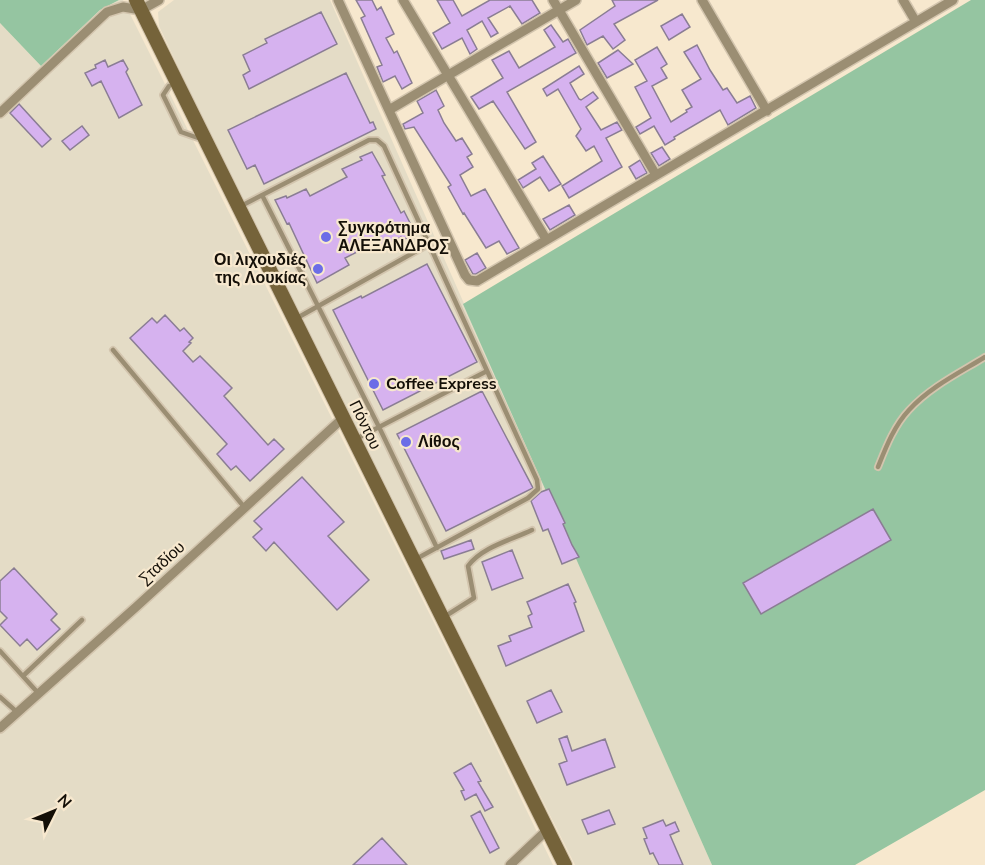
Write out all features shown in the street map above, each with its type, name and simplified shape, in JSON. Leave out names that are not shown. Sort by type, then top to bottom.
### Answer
[{"type":"street","points":[[0,113],[107,12],[159,0]]},
{"type":"street","points":[[338,0],[465,275],[469,280],[477,281],[953,0]]},
{"type":"street","points":[[404,0],[546,239]]},
{"type":"street","points":[[553,0],[656,176]]},
{"type":"street","points":[[389,110],[576,0]]},
{"type":"street","points":[[702,0],[767,111]]},
{"type":"street","points":[[903,0],[916,22]]},
{"type":"street","name":"Πόντου","points":[[138,5],[565,865]]},
{"type":"street","name":"Σταδίου","points":[[0,728],[343,418]]},
{"type":"street","points":[[510,865],[547,830]]},
{"type":"lane","points":[[169,86],[163,95],[181,132],[205,141]]},
{"type":"lane","points":[[238,208],[369,140],[377,140],[384,146],[537,480],[538,489],[528,498],[413,560]]},
{"type":"lane","points":[[262,195],[437,548]]},
{"type":"lane","points":[[294,320],[429,244]]},
{"type":"lane","points":[[113,350],[245,508]]},
{"type":"lane","points":[[878,467],[887,444],[909,409],[945,381],[985,357]]},
{"type":"lane","points":[[354,440],[487,370]]},
{"type":"lane","points":[[442,618],[474,598],[468,573],[468,566],[471,562],[482,553],[532,530]]},
{"type":"lane","points":[[23,676],[82,620]]},
{"type":"lane","points":[[0,651],[39,694]]},
{"type":"lane","points":[[0,697],[18,713]]},
{"type":"shaded area","points":[[123,0],[553,865],[0,865],[0,23],[41,66],[100,10]]},
{"type":"shaded area","points":[[174,0],[330,0],[712,865],[575,865],[235,188],[159,26],[158,12]]},
{"type":"green space","points":[[0,0],[119,0],[100,10],[41,66],[0,23]]},
{"type":"green space","points":[[971,0],[985,0],[985,790],[855,865],[712,865],[463,304]]},
{"type":"building","points":[[356,0],[372,0],[377,10],[381,7],[394,34],[386,38],[394,53],[397,51],[412,83],[402,89],[395,76],[383,82],[377,67],[382,65],[361,18],[365,16]]},
{"type":"building","points":[[437,0],[453,0],[462,16],[490,0],[532,0],[540,13],[522,24],[510,6],[488,18],[498,33],[491,37],[482,21],[467,30],[477,49],[470,54],[462,38],[442,49],[433,33],[450,23]]},
{"type":"building","points":[[612,0],[658,0],[614,24],[625,40],[613,49],[603,36],[587,45],[580,30],[615,6]]},
{"type":"building","points":[[321,12],[337,44],[249,89],[243,75],[250,71],[243,55],[267,43],[265,39]]},
{"type":"building","points":[[682,14],[690,27],[669,40],[661,26]]},
{"type":"building","points":[[551,25],[563,42],[568,39],[576,53],[507,92],[536,142],[525,149],[493,101],[479,109],[471,97],[503,78],[492,60],[509,51],[519,68],[555,47],[544,30]]},
{"type":"building","points":[[697,45],[723,90],[727,88],[737,103],[750,96],[756,108],[728,125],[720,110],[674,137],[675,139],[665,145],[654,126],[640,134],[636,127],[651,118],[635,87],[647,81],[635,60],[657,47],[667,64],[661,68],[667,78],[652,86],[671,122],[692,107],[682,90],[701,79],[684,52]]},
{"type":"building","points":[[618,50],[633,64],[607,78],[598,63]]},
{"type":"building","points":[[105,60],[108,67],[123,60],[128,69],[126,72],[142,105],[119,118],[101,81],[92,86],[85,73],[96,68],[95,65]]},
{"type":"building","points":[[579,66],[584,74],[570,83],[579,99],[593,92],[598,98],[586,107],[601,130],[617,122],[622,130],[606,138],[622,167],[569,198],[562,186],[602,161],[594,146],[586,151],[576,136],[581,129],[558,89],[547,96],[543,89]]},
{"type":"building","points":[[346,73],[370,123],[373,122],[376,129],[264,184],[255,165],[247,169],[228,130]]},
{"type":"building","points":[[436,90],[444,106],[438,110],[444,123],[456,141],[462,138],[472,154],[467,157],[473,167],[460,175],[471,196],[485,189],[519,248],[507,254],[499,241],[486,248],[463,214],[448,187],[451,185],[414,127],[405,129],[403,124],[423,113],[417,101]]},
{"type":"building","points":[[19,104],[51,139],[42,147],[10,113]]},
{"type":"building","points":[[82,126],[89,135],[70,150],[62,141]]},
{"type":"building","points":[[662,147],[670,159],[659,166],[651,153]]},
{"type":"building","points":[[372,152],[385,175],[382,176],[401,213],[404,211],[415,233],[403,240],[401,237],[381,249],[377,242],[345,258],[349,265],[317,283],[289,223],[287,224],[275,200],[286,196],[287,198],[306,189],[310,196],[347,177],[342,169],[362,160],[360,157]]},
{"type":"building","points":[[543,156],[561,184],[549,191],[540,177],[523,188],[518,180],[536,169],[532,163]]},
{"type":"building","points":[[640,160],[647,173],[636,179],[629,167]]},
{"type":"building","points":[[569,205],[575,215],[550,230],[543,219]]},
{"type":"building","points":[[477,253],[486,268],[473,274],[465,260]]},
{"type":"building","points":[[427,264],[477,362],[383,410],[333,310],[361,296],[362,298]]},
{"type":"building","points":[[165,315],[180,331],[184,328],[193,338],[183,351],[193,362],[200,356],[232,388],[224,396],[268,445],[274,439],[284,449],[250,481],[236,466],[231,470],[217,454],[227,444],[130,338],[152,318],[157,323]]},
{"type":"building","points":[[482,391],[533,488],[446,531],[397,434]]},
{"type":"building","points":[[302,477],[344,522],[328,536],[369,580],[337,610],[274,542],[266,551],[253,537],[262,529],[254,521]]},
{"type":"building","points":[[549,489],[579,557],[562,564],[548,529],[543,531],[531,501],[541,492]]},
{"type":"building","points":[[873,509],[891,540],[761,614],[743,583]]},
{"type":"building","points":[[471,540],[474,549],[444,559],[441,551]]},
{"type":"building","points":[[512,550],[523,578],[492,590],[482,562]]},
{"type":"building","points":[[14,568],[57,614],[51,620],[60,629],[37,650],[27,639],[20,646],[0,625],[7,618],[0,611],[0,581]]},
{"type":"building","points":[[568,584],[584,631],[506,666],[498,646],[511,641],[509,636],[532,627],[528,616],[532,614],[527,602]]},
{"type":"building","points":[[551,690],[562,712],[537,723],[527,701]]},
{"type":"building","points":[[567,736],[572,751],[605,739],[615,767],[567,785],[559,764],[567,761],[559,739]]},
{"type":"building","points":[[471,763],[481,781],[478,782],[493,807],[485,811],[476,794],[465,800],[461,791],[464,790],[454,773]]},
{"type":"building","points":[[609,810],[615,824],[588,834],[582,820]]},
{"type":"building","points":[[480,811],[499,848],[490,853],[471,816]]},
{"type":"building","points":[[663,820],[666,826],[675,822],[679,831],[670,835],[683,865],[659,865],[653,853],[650,854],[644,839],[647,838],[643,828]]},
{"type":"building","points":[[382,838],[407,865],[353,865]]},
{"type":"place","name":"Συγκρότημα ΑΛΕΞΑΝΔΡΟΣ","points":[[326,237]]},
{"type":"place","name":"Οι λιχουδιές της Λουκίας","points":[[318,269]]},
{"type":"place","name":"Coffee Express","points":[[374,384]]},
{"type":"place","name":"Λίθος","points":[[406,442]]}]
